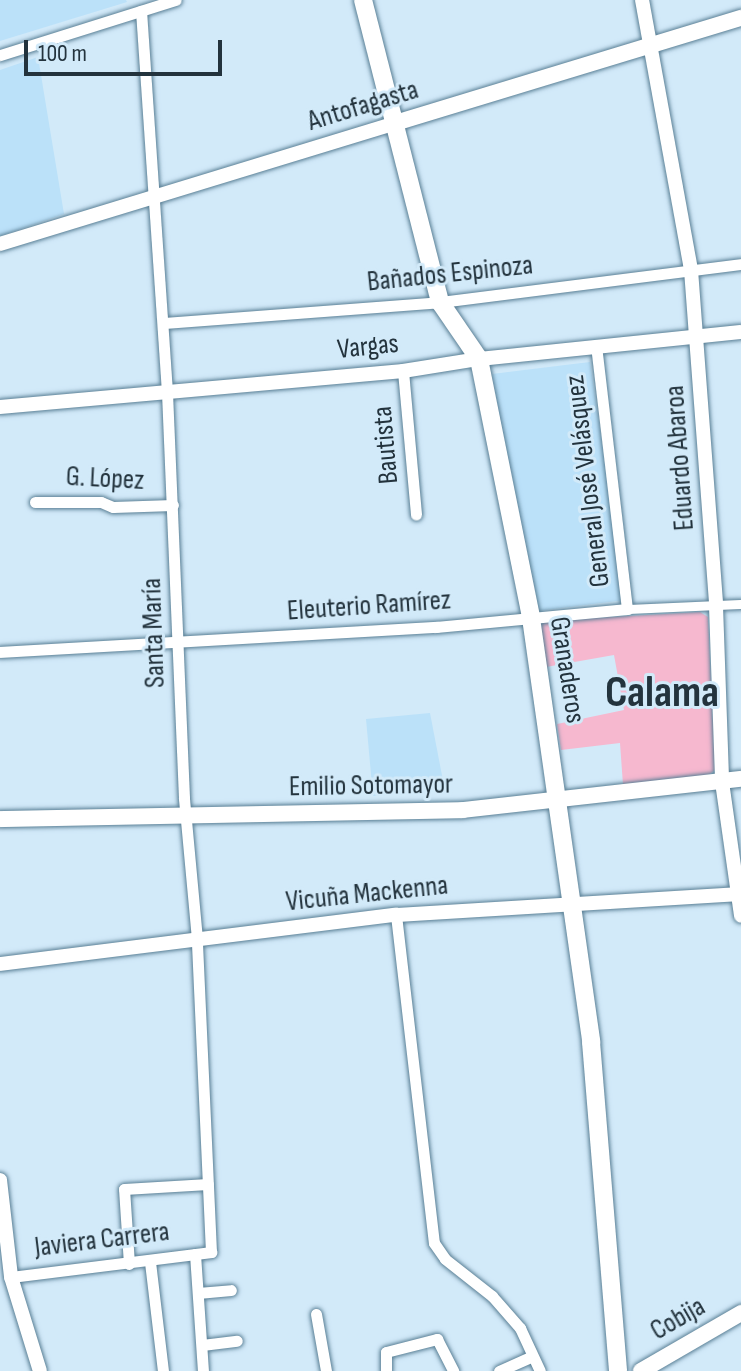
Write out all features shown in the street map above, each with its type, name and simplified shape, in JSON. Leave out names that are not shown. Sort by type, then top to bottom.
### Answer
[{"type":"main road","name":"Granaderos","points":[[363,0],[440,302],[479,359],[531,618],[574,904],[591,1042],[618,1371]]},
{"type":"main road","name":"Antofagasta","points":[[395,123],[741,18]]},
{"type":"main road","name":"Emilio Sotomayor","points":[[0,819],[377,814],[559,800],[741,779]]},
{"type":"main road","name":"Cobija","points":[[641,1371],[741,1313]]},
{"type":"main road","points":[[721,1324],[741,1329]]},
{"type":"street","points":[[0,55],[176,0]]},
{"type":"street","name":"Eduardo Abaroa","points":[[642,0],[691,270],[716,606],[722,782],[741,916]]},
{"type":"street","name":"Santa María","points":[[141,11],[167,392],[186,815],[197,939],[211,1252]]},
{"type":"street","name":"Antofagasta","points":[[0,244],[395,123]]},
{"type":"street","name":"Bañados Espinoza","points":[[163,323],[440,302],[741,264]]},
{"type":"street","name":"Vargas","points":[[0,407],[403,371],[479,359],[741,332]]},
{"type":"street","name":"General José Velásquez","points":[[596,347],[627,609]]},
{"type":"street","name":"Bautista","points":[[403,371],[416,514]]},
{"type":"street","name":"G. López","points":[[35,502],[101,502],[113,507],[173,505]]},
{"type":"street","name":"Eleuterio Ramírez","points":[[0,652],[178,643],[627,609],[741,604]]},
{"type":"street","name":"Vicuña Mackenna","points":[[0,964],[396,915],[739,894]]},
{"type":"street","points":[[396,915],[434,1243],[445,1259],[492,1296],[520,1328],[540,1371]]},
{"type":"street","points":[[0,1180],[6,1277],[40,1371]]},
{"type":"street","points":[[129,1264],[124,1189],[208,1184]]},
{"type":"street","name":"Javiera Carrera","points":[[6,1277],[150,1262],[211,1252]]},
{"type":"street","points":[[195,1254],[203,1371]]},
{"type":"street","points":[[150,1262],[163,1371]]},
{"type":"street","points":[[198,1293],[231,1290]]},
{"type":"street","points":[[316,1314],[326,1371]]},
{"type":"street","points":[[386,1371],[386,1352],[437,1339],[453,1371]]},
{"type":"street","points":[[202,1345],[237,1341]]},
{"type":"street","points":[[499,1371],[532,1356]]},
{"type":"shaded area","points":[[0,0],[126,0],[127,2],[0,41]]},
{"type":"shaded area","points":[[38,57],[64,214],[0,236],[0,70]]},
{"type":"shaded area","points":[[590,362],[625,600],[537,611],[516,516],[492,374]]},
{"type":"shaded area","points":[[700,612],[708,617],[715,770],[706,777],[623,785],[620,743],[561,750],[557,724],[624,710],[614,655],[546,667],[538,621]]},
{"type":"shaded area","points":[[430,713],[445,791],[373,796],[366,719]]},
{"type":"district","name":"Calama","points":[[662,693]]}]
